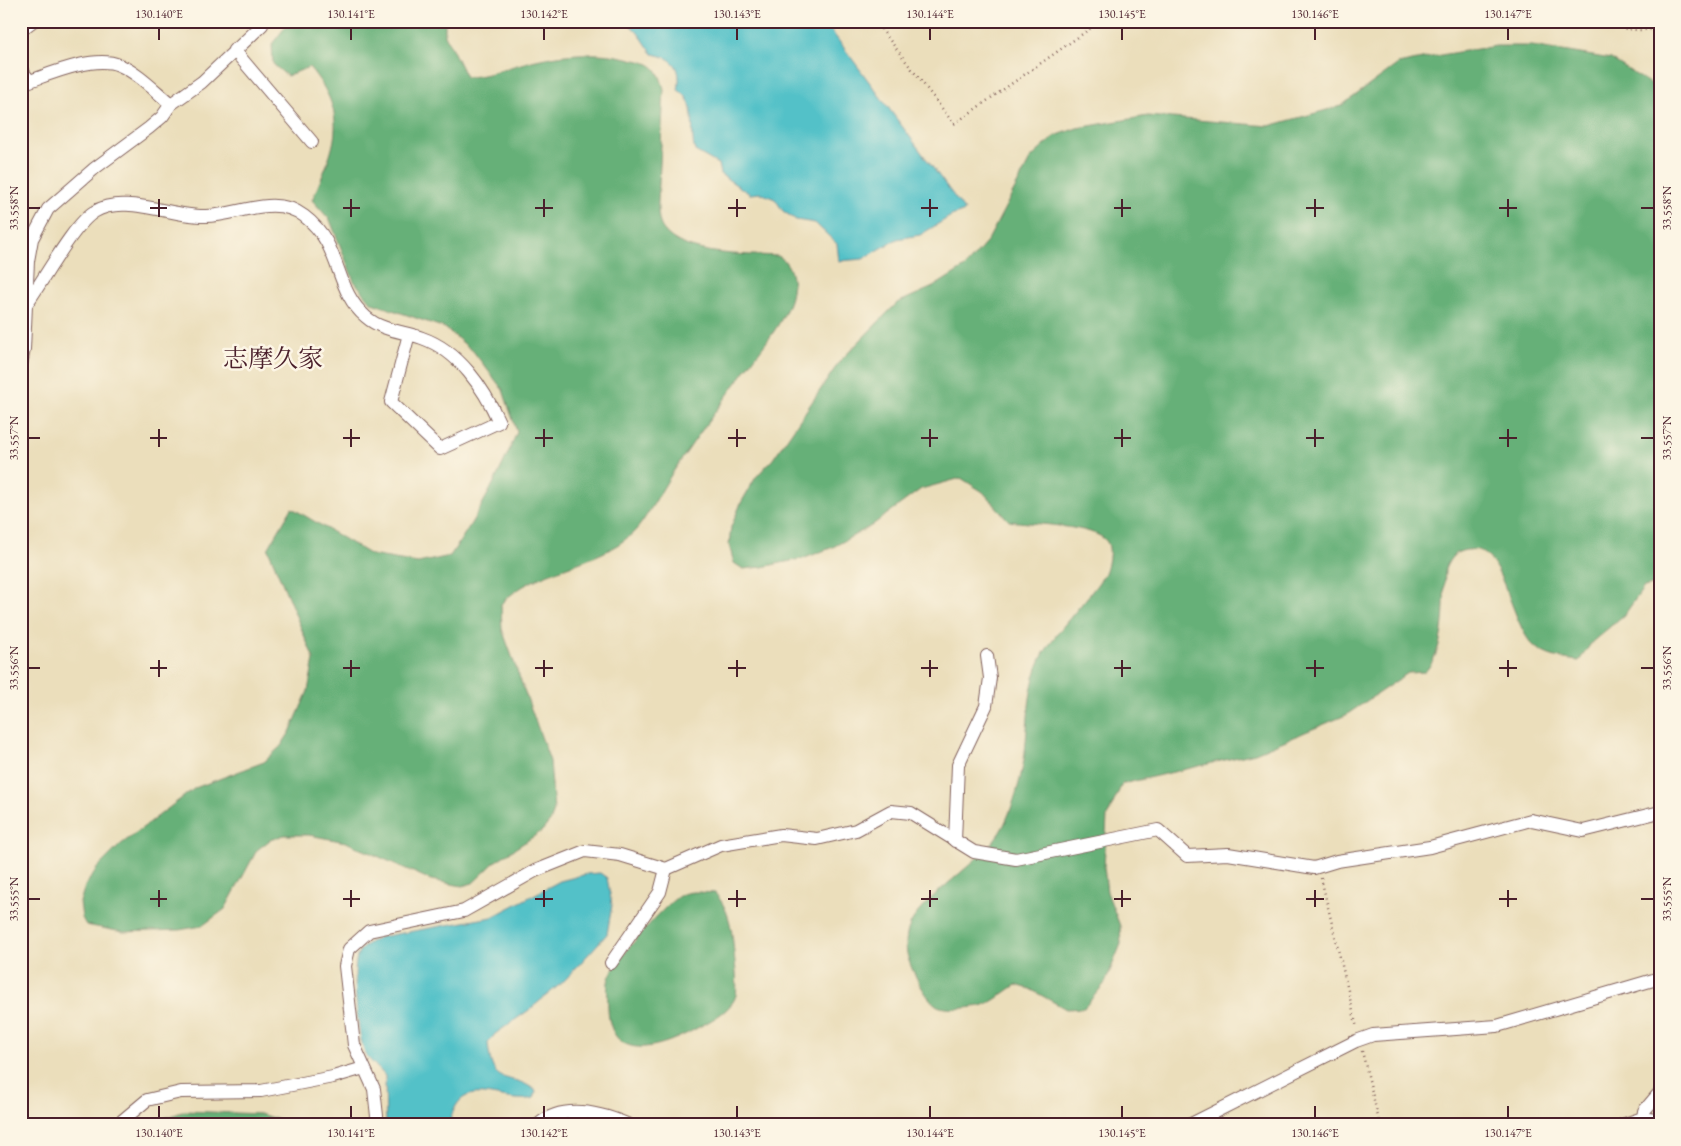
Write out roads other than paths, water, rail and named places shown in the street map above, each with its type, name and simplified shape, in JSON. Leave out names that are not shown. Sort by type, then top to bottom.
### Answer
[{"type":"street","points":[[21,30],[33,21]]},
{"type":"street","points":[[21,365],[24,349],[28,260],[32,239],[48,209],[95,168],[162,117],[171,104],[202,82],[263,21]]},
{"type":"street","points":[[234,50],[312,142]]},
{"type":"street","points":[[21,70],[30,81],[68,67],[101,62],[118,64],[171,104]]},
{"type":"street","points":[[27,303],[77,228],[90,215],[101,208],[130,205],[170,213],[206,216],[271,205],[289,207],[303,215],[328,242],[348,295],[367,318],[384,328],[409,334],[424,338],[452,355],[474,379],[499,422],[440,449],[391,402],[409,334]]},
{"type":"street","points":[[21,514],[21,530]]},
{"type":"street","points":[[955,841],[958,766],[986,706],[990,678],[987,656]]},
{"type":"street","points":[[378,1125],[374,1089],[354,1046],[345,966],[349,948],[369,931],[464,911],[535,871],[585,851],[620,855],[666,869],[721,845],[781,835],[817,839],[856,830],[891,811],[911,813],[974,852],[1016,859],[1158,830],[1187,856],[1228,854],[1314,868],[1337,861],[1430,848],[1532,820],[1583,831],[1660,812]]},
{"type":"street","points":[[611,963],[660,892],[666,869]]},
{"type":"street","points":[[1189,1125],[1373,1035],[1497,1026],[1660,978]]},
{"type":"street","points":[[117,1125],[147,1100],[181,1092],[262,1091],[333,1078],[364,1068]]},
{"type":"street","points":[[1643,1118],[1644,1111],[1660,1092]]},
{"type":"street","points":[[538,1125],[562,1111],[585,1112],[616,1119],[630,1125]]},
{"type":"street","points":[[1622,1125],[1643,1118],[1660,1122]]},
{"type":"water","points":[[622,21],[824,21],[965,211],[951,216],[920,235],[897,239],[863,259],[839,261],[837,244],[815,223],[796,220],[783,211],[775,199],[760,193],[750,194],[720,174],[718,164],[695,151],[691,109],[685,95],[678,90],[678,70],[672,61],[653,54],[636,31]]},
{"type":"water","points":[[600,873],[607,878],[612,905],[607,934],[564,981],[529,1010],[495,1034],[488,1043],[493,1068],[498,1074],[518,1081],[536,1091],[534,1098],[521,1099],[472,1094],[462,1099],[455,1108],[449,1125],[386,1125],[385,1076],[365,1053],[358,1021],[355,976],[357,957],[363,947],[380,937],[492,917],[560,881],[587,874]]},
{"type":"district","name":"志摩久家","points":[[273,358]]}]
